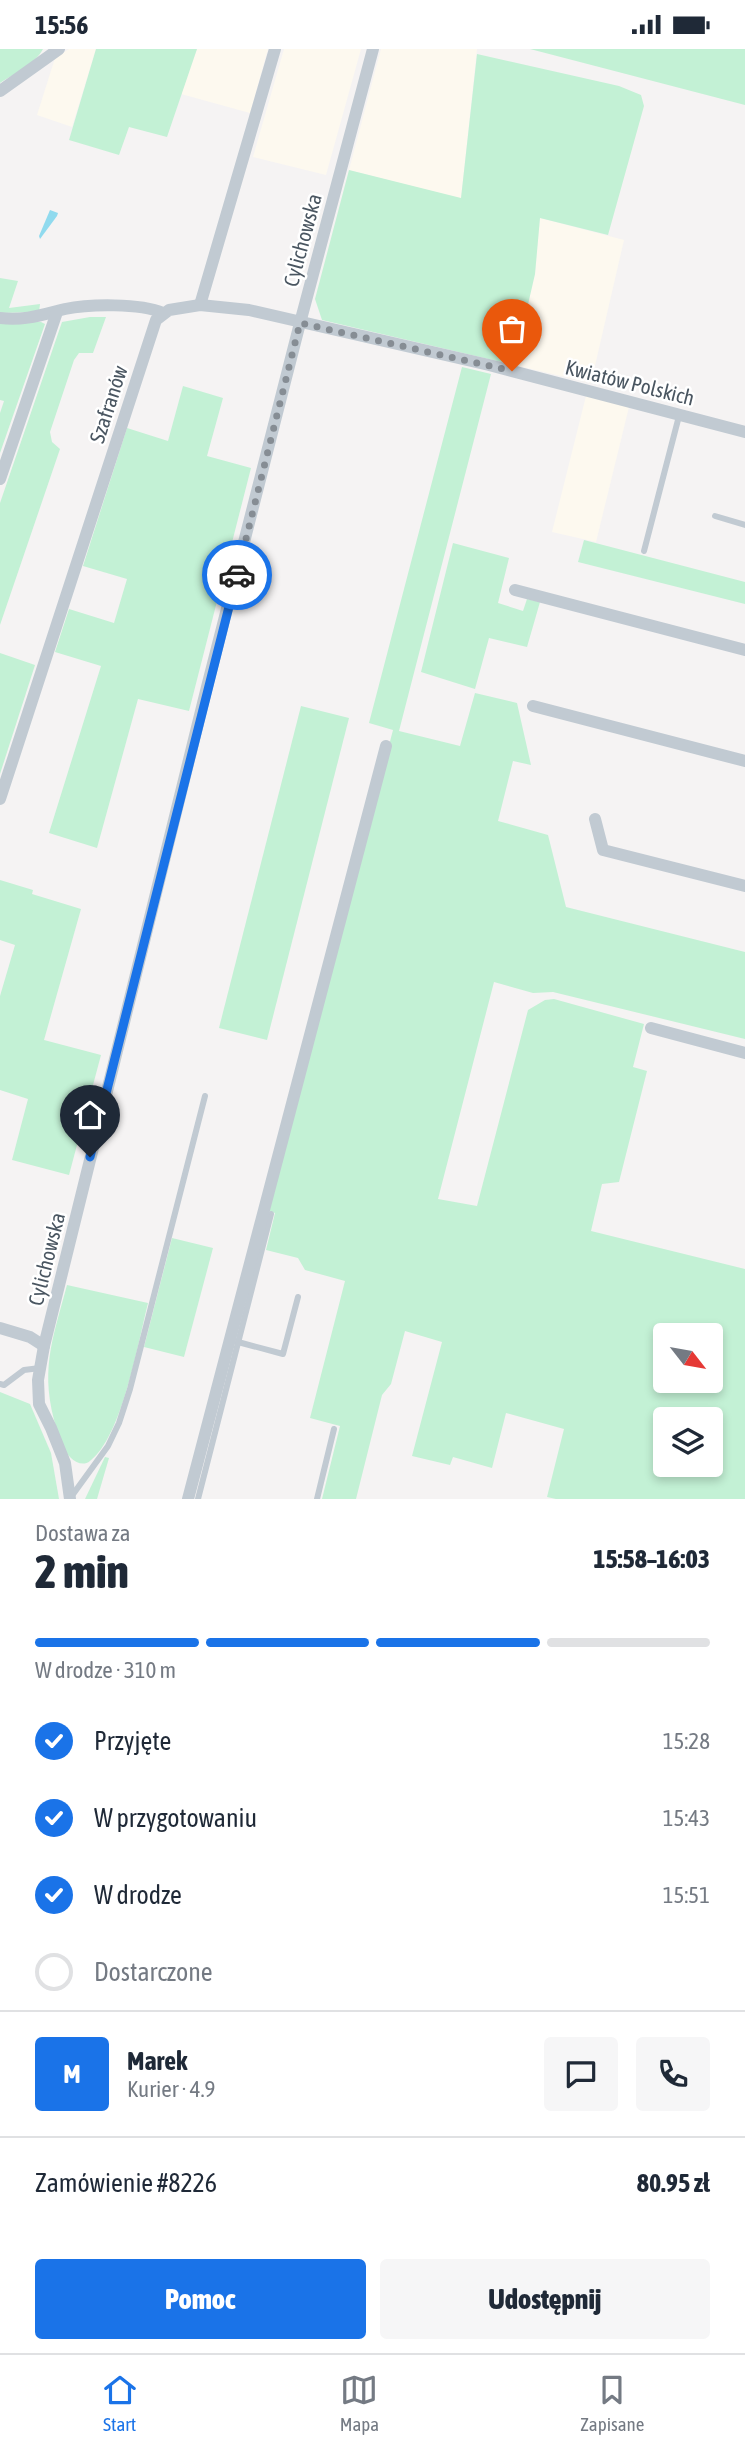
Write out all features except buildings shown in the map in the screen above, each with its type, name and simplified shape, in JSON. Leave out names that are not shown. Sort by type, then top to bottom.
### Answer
[{"type":"street","points":[[0,91],[59,49]]},
{"type":"street","points":[[0,318],[26,320],[57,312],[103,306],[150,309],[163,313],[200,305],[275,49]]},
{"type":"street","name":"Cylichowska","points":[[70,1499],[65,1463],[39,1404],[44,1346],[207,687],[373,49]]},
{"type":"street","name":"Kwiatów Polskich","points":[[200,305],[248,310],[489,365],[745,432]]},
{"type":"street","points":[[0,479],[57,312]]},
{"type":"street","name":"Szafranów","points":[[0,799],[156,320],[163,313]]},
{"type":"street","points":[[515,590],[745,650]]},
{"type":"street","points":[[533,706],[745,761]]},
{"type":"street","points":[[188,1499],[386,746]]},
{"type":"street","points":[[595,819],[603,850],[745,886]]},
{"type":"street","points":[[651,1028],[745,1052]]},
{"type":"street","points":[[0,1328],[30,1337],[44,1346]]},
{"type":"lane","points":[[644,551],[680,414]]},
{"type":"lane","points":[[715,516],[745,525]]},
{"type":"lane","points":[[70,1499],[108,1446],[119,1423],[205,1096]]},
{"type":"lane","points":[[198,1499],[271,1214]]},
{"type":"lane","points":[[237,1342],[283,1353],[298,1297]]},
{"type":"lane","points":[[0,1384],[4,1385],[24,1370],[40,1368]]},
{"type":"lane","points":[[317,1499],[334,1429]]},
{"type":"shaded area","points":[[69,49],[96,49],[72,127],[37,115],[55,58]]},
{"type":"shaded area","points":[[197,49],[268,49],[250,113],[181,94]]},
{"type":"shaded area","points":[[284,49],[361,49],[326,175],[253,157]]},
{"type":"shaded area","points":[[381,49],[477,49],[461,199],[349,170]]},
{"type":"shaded area","points":[[540,218],[624,240],[591,383],[514,365],[535,274]]},
{"type":"shaded area","points":[[586,396],[629,407],[596,542],[552,532]]},
{"type":"green space","points":[[0,49],[43,49],[30,64],[0,83]]},
{"type":"green space","points":[[96,49],[197,49],[167,137],[129,127],[119,155],[69,140]]},
{"type":"green space","points":[[530,49],[745,49],[745,105]]},
{"type":"green space","points":[[477,54],[619,86],[641,95],[644,106],[608,235],[540,218],[535,274],[514,365],[322,320],[315,299],[349,170],[461,198]]},
{"type":"green space","points":[[0,278],[18,281],[9,308],[40,304],[39,312],[0,313]]},
{"type":"green space","points":[[106,317],[93,353],[79,353],[74,360],[50,432],[52,442],[60,449],[0,625],[0,503],[62,322]]},
{"type":"green space","points":[[0,321],[45,324],[0,453],[0,413],[4,401],[0,400]]},
{"type":"green space","points":[[462,367],[491,374],[399,731],[460,746],[475,693],[517,703],[531,765],[513,761],[498,821],[548,835],[566,907],[745,952],[745,1039],[553,992],[533,993],[494,982],[438,1199],[477,1206],[528,1010],[545,1000],[554,999],[644,1024],[633,1067],[647,1071],[619,1182],[602,1184],[591,1231],[745,1269],[745,1499],[547,1497],[564,1429],[506,1413],[492,1468],[453,1457],[450,1465],[412,1456],[442,1342],[405,1331],[391,1384],[382,1395],[356,1499],[322,1499],[340,1426],[310,1418],[345,1281],[305,1270],[298,1258],[266,1250],[275,1213],[268,1211],[393,730],[369,723]]},
{"type":"green space","points":[[183,386],[223,398],[207,456],[251,468],[189,711],[138,699],[97,848],[49,833],[101,666],[55,652],[69,609],[114,623],[127,579],[83,566],[127,428],[168,441]]},
{"type":"green space","points":[[584,540],[745,582],[745,604],[578,562]]},
{"type":"green space","points":[[453,543],[509,558],[498,603],[523,611],[527,599],[540,602],[527,647],[489,638],[475,689],[421,672]]},
{"type":"green space","points":[[0,653],[35,665],[0,774]]},
{"type":"green space","points":[[301,706],[349,718],[267,1040],[219,1028]]},
{"type":"green space","points":[[0,880],[33,890],[32,894],[81,909],[44,1040],[101,1055],[69,1175],[12,1160],[28,1099],[0,1090],[0,996],[15,945],[0,940]]},
{"type":"green space","points":[[172,1238],[213,1248],[184,1357],[144,1347]]},
{"type":"green space","points":[[67,1285],[148,1303],[120,1411],[101,1449],[85,1463],[73,1460],[64,1449],[49,1391],[52,1340]]},
{"type":"green space","points":[[0,1392],[30,1404],[51,1453],[59,1499],[0,1499]]},
{"type":"green space","points":[[105,1457],[109,1458],[97,1499],[85,1499]]},
{"type":"water","points":[[50,210],[58,213],[57,216],[40,239],[39,236]]},
{"type":"way so far","points":[[237,575],[300,323],[512,371]]},
{"type":"route","points":[[90,1157],[237,575]]}]
